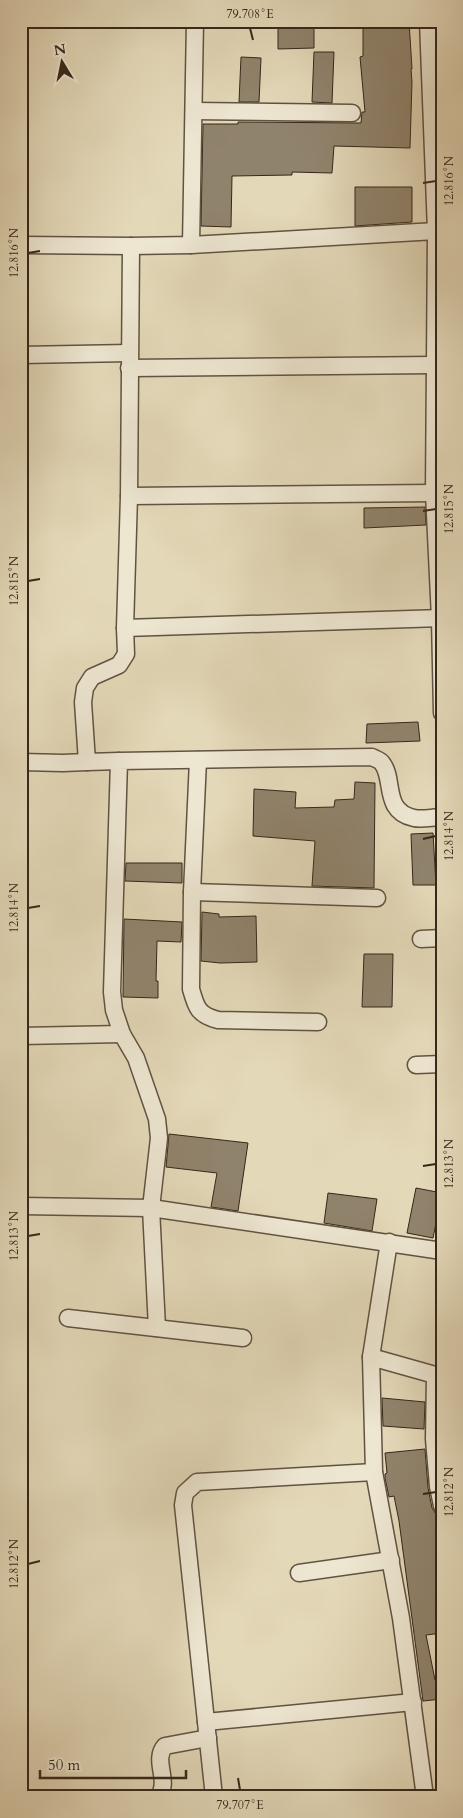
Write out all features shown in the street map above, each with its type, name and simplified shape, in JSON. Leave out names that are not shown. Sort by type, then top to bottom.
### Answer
[{"type":"street","points":[[191,245],[195,21]]},
{"type":"street","points":[[428,21],[439,231],[434,365],[434,493],[441,618],[442,713]]},
{"type":"street","points":[[194,111],[352,113]]},
{"type":"street","points":[[21,245],[191,245],[439,231]]},
{"type":"street","points":[[87,762],[83,702],[85,688],[92,677],[119,665],[126,654],[124,628],[129,496],[131,246]]},
{"type":"street","points":[[21,355],[129,360],[434,365]]},
{"type":"street","points":[[129,496],[434,493]]},
{"type":"street","points":[[124,628],[441,618]]},
{"type":"street","points":[[21,762],[63,763],[372,757],[381,762],[386,770],[391,798],[398,808],[414,818],[442,817]]},
{"type":"street","points":[[198,760],[192,892],[191,989],[194,1002],[200,1012],[207,1018],[218,1020],[318,1022]]},
{"type":"street","points":[[119,761],[112,992],[114,1010],[122,1034],[136,1058],[157,1119],[159,1138],[151,1208],[157,1328]]},
{"type":"street","points":[[192,892],[377,898]]},
{"type":"street","points":[[422,939],[442,938]]},
{"type":"street","points":[[21,1036],[122,1034]]},
{"type":"street","points":[[416,1065],[442,1064]]},
{"type":"street","points":[[21,1206],[151,1208],[442,1251]]},
{"type":"street","points":[[389,1242],[371,1357],[374,1472],[402,1618],[425,1797]]},
{"type":"street","points":[[68,1318],[243,1338]]},
{"type":"street","points":[[371,1357],[438,1375],[434,1440],[442,1506]]},
{"type":"street","points":[[214,1797],[183,1505],[185,1493],[197,1482],[374,1472]]},
{"type":"street","points":[[299,1573],[391,1560]]},
{"type":"street","points":[[158,1797],[163,1792],[164,1784],[161,1751],[165,1746],[207,1730],[413,1702]]},
{"type":"building","points":[[278,21],[314,21],[314,48],[278,49]]},
{"type":"building","points":[[363,21],[409,21],[412,69],[410,148],[334,146],[332,173],[292,172],[292,175],[232,176],[231,227],[201,226],[203,124],[238,124],[238,122],[361,123],[362,112],[365,112],[360,57],[363,56]]},
{"type":"building","points":[[314,52],[334,52],[332,103],[312,102]]},
{"type":"building","points":[[241,57],[261,58],[259,102],[239,102]]},
{"type":"building","points":[[355,187],[412,187],[412,222],[355,226]]},
{"type":"building","points":[[425,507],[426,525],[364,528],[364,508]]},
{"type":"building","points":[[418,722],[420,741],[366,743],[367,724]]},
{"type":"building","points":[[355,782],[375,783],[374,888],[312,886],[315,841],[253,836],[254,789],[296,792],[295,808],[334,807],[335,800],[354,799]]},
{"type":"building","points":[[433,833],[436,885],[413,885],[411,834]]},
{"type":"building","points":[[126,863],[182,863],[182,883],[125,881]]},
{"type":"building","points":[[202,912],[219,914],[219,917],[256,916],[257,962],[220,963],[201,961]]},
{"type":"building","points":[[124,919],[182,922],[181,942],[157,941],[156,981],[158,981],[158,998],[123,997]]},
{"type":"building","points":[[364,954],[393,954],[392,1007],[362,1007]]},
{"type":"building","points":[[169,1134],[248,1143],[238,1211],[211,1207],[217,1173],[166,1167]]},
{"type":"building","points":[[416,1188],[442,1193],[433,1238],[407,1233]]},
{"type":"building","points":[[328,1193],[377,1199],[372,1231],[324,1223]]},
{"type":"building","points":[[382,1398],[425,1402],[424,1429],[383,1426]]},
{"type":"building","points":[[425,1449],[428,1488],[432,1508],[436,1514],[440,1538],[442,1538],[442,1633],[426,1635],[435,1680],[442,1679],[442,1699],[423,1701],[399,1521],[394,1496],[389,1497],[385,1478],[387,1473],[385,1453]]}]
